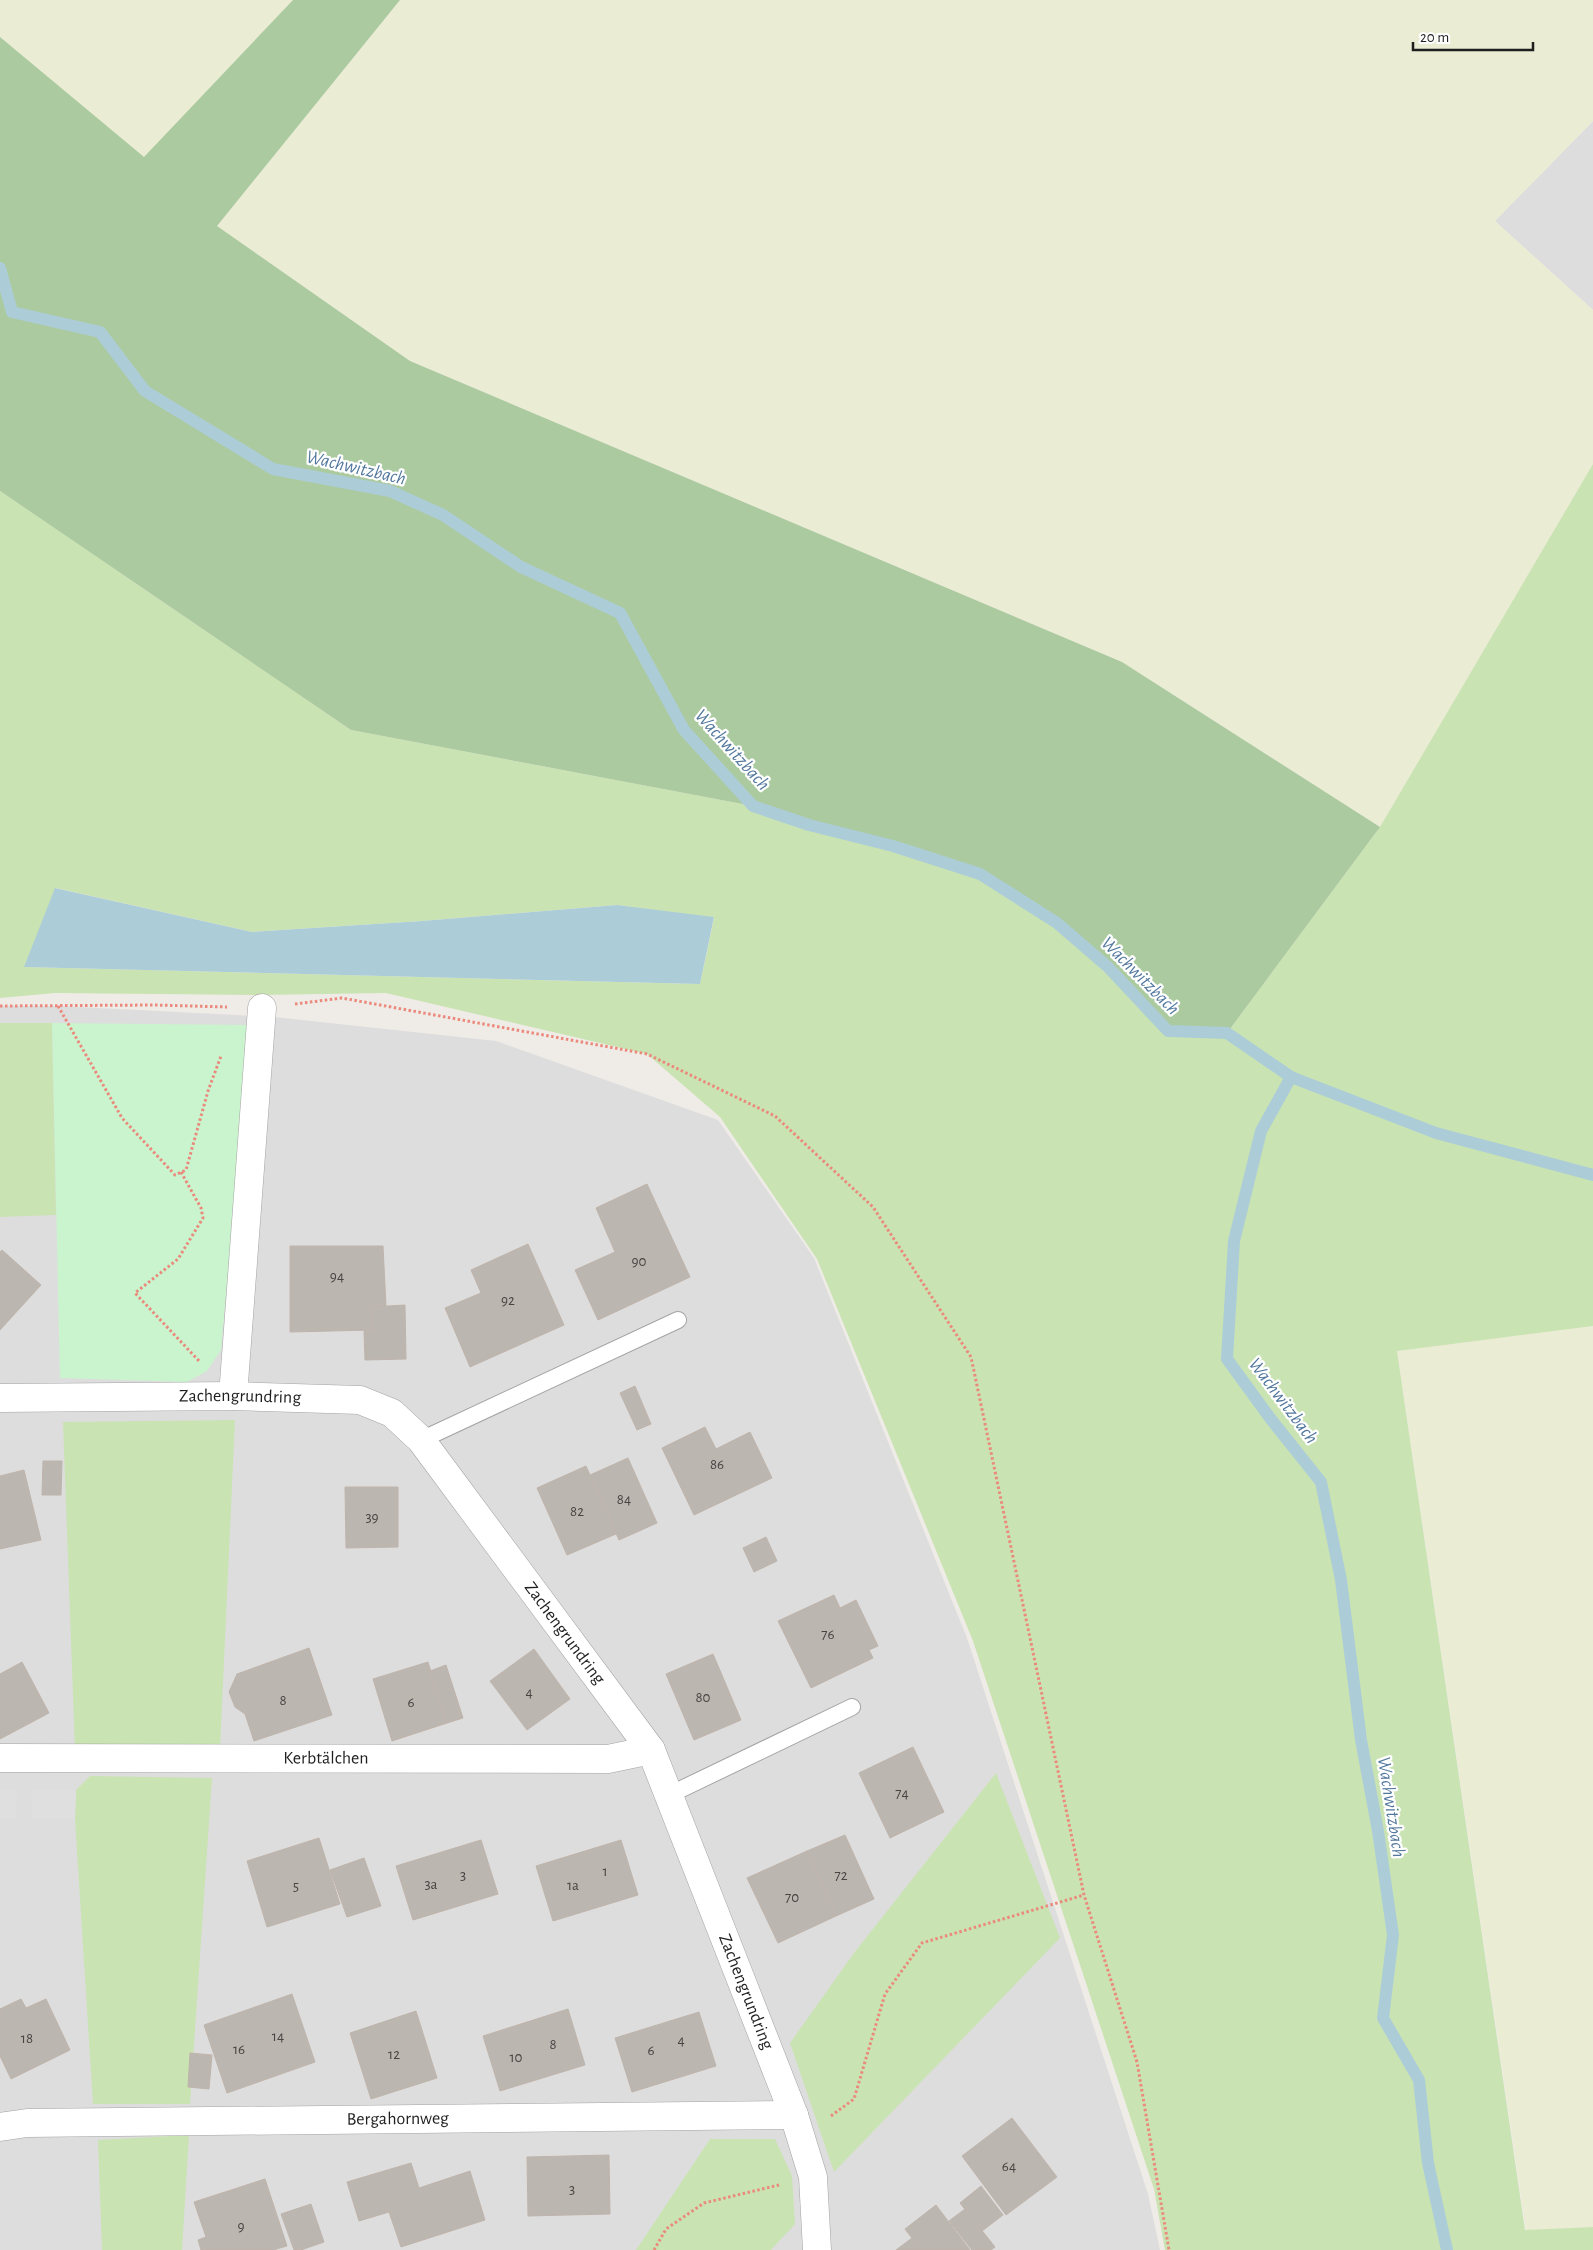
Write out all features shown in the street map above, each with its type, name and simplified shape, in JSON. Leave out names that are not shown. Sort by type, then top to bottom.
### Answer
[{"type":"street","points":[[233,1396],[262,1008]]},
{"type":"street","name":"Zachengrundring","points":[[0,1398],[233,1396],[360,1400],[392,1413],[421,1440],[651,1750],[798,2127],[813,2177],[817,2250]]},
{"type":"street","name":"Kerbtälchen","points":[[0,1758],[608,1759],[651,1750]]},
{"type":"street","name":"Bergahornweg","points":[[0,2127],[27,2122],[798,2127]]},
{"type":"lane","points":[[421,1440],[678,1320]]},
{"type":"lane","points":[[669,1795],[852,1707]]},
{"type":"path","points":[[342,998],[647,1054],[775,1116],[873,1207],[971,1357],[1084,1895],[1137,2062],[1168,2250]]},
{"type":"path","points":[[0,1006],[155,1004]]},
{"type":"path","points":[[58,1006],[122,1118],[175,1175],[186,1170],[194,1142]]},
{"type":"path","points":[[181,1172],[202,1208],[203,1218],[178,1259],[135,1293],[233,1396]]},
{"type":"path","points":[[798,2127],[854,2099],[885,1994],[922,1944],[1084,1895]]},
{"type":"path","points":[[654,2250],[666,2229],[704,2203],[813,2177]]},
{"type":"shaded area","points":[[1593,121],[1593,310],[1495,221]]},
{"type":"shaded area","points":[[0,1006],[58,1006],[274,1017],[496,1041],[718,1120],[814,1258],[967,1638],[1148,2194],[1160,2250],[0,2250]]},
{"type":"shaded area","points":[[0,1790],[17,1790],[16,1819],[0,1819]]},
{"type":"shaded area","points":[[31,1790],[76,1790],[75,1819],[32,1819]]},
{"type":"green space","points":[[0,0],[293,0],[144,158],[0,37]]},
{"type":"green space","points":[[293,0],[400,0],[217,226],[410,361],[1122,662],[1380,827],[1227,1033],[1168,1031],[1108,967],[1057,923],[980,874],[893,846],[809,825],[753,806],[351,730],[0,491],[0,37],[144,157]]},
{"type":"green space","points":[[400,0],[1593,0],[1593,121],[1495,221],[1593,310],[1593,464],[1380,827],[1122,662],[410,361],[217,226]]},
{"type":"green space","points":[[1593,464],[1593,1326],[1397,1351],[1525,2230],[1593,2227],[1593,2250],[1165,2250],[1154,2189],[973,1641],[817,1259],[720,1117],[647,1054],[386,993],[259,995],[55,993],[0,998],[0,491],[351,730],[753,806],[809,825],[893,846],[980,874],[1057,923],[1108,967],[1227,1033],[1380,827]],"holes":[[[56,888],[252,932],[422,921],[617,905],[714,918],[700,984],[25,967]]]},
{"type":"green space","points":[[0,1023],[52,1023],[56,1215],[0,1217]]},
{"type":"green space","points":[[52,1023],[250,1025],[221,1350],[207,1371],[187,1382],[60,1378]]},
{"type":"green space","points":[[1593,1326],[1593,2227],[1526,2230],[1397,1350]]},
{"type":"green space","points":[[235,1420],[220,1749],[75,1750],[63,1422]]},
{"type":"green space","points":[[996,1773],[1060,1938],[834,2172],[790,2043],[854,1953]]},
{"type":"green space","points":[[90,1776],[212,1778],[190,2104],[93,2104],[75,1819],[76,1790]]},
{"type":"green space","points":[[189,2135],[182,2250],[102,2250],[98,2140]]},
{"type":"green space","points":[[710,2139],[775,2139],[792,2176],[795,2224],[771,2250],[636,2250]]},
{"type":"water","points":[[55,888],[252,932],[422,921],[617,905],[714,917],[700,984],[24,967]]},
{"type":"building","points":[[647,1184],[690,1277],[598,1320],[575,1270],[615,1252],[596,1208]]},
{"type":"building","points":[[528,1244],[564,1325],[470,1367],[445,1308],[481,1293],[471,1270]]},
{"type":"building","points":[[290,1246],[383,1246],[386,1306],[372,1307],[373,1330],[290,1332]]},
{"type":"building","points":[[2,1250],[41,1285],[0,1330],[0,1252]]},
{"type":"building","points":[[405,1305],[406,1359],[365,1360],[364,1330],[373,1330],[372,1307]]},
{"type":"building","points":[[635,1386],[651,1424],[637,1430],[620,1393]]},
{"type":"building","points":[[705,1427],[716,1449],[750,1432],[772,1478],[694,1515],[662,1448]]},
{"type":"building","points":[[628,1458],[657,1523],[619,1540],[590,1475]]},
{"type":"building","points":[[43,1461],[62,1461],[61,1495],[42,1495]]},
{"type":"building","points":[[586,1466],[616,1534],[567,1555],[537,1488]]},
{"type":"building","points":[[24,1470],[41,1540],[0,1549],[0,1476]]},
{"type":"building","points":[[345,1487],[398,1487],[398,1547],[346,1548]]},
{"type":"building","points":[[766,1537],[777,1561],[754,1572],[743,1548]]},
{"type":"building","points":[[834,1595],[840,1608],[856,1600],[878,1646],[869,1650],[873,1658],[811,1688],[778,1621]]},
{"type":"building","points":[[309,1648],[332,1715],[254,1741],[245,1714],[235,1707],[229,1692],[237,1674]]},
{"type":"building","points":[[534,1649],[570,1699],[527,1730],[490,1681]]},
{"type":"building","points":[[713,1654],[741,1720],[694,1740],[666,1674]]},
{"type":"building","points":[[22,1662],[49,1713],[0,1739],[0,1674]]},
{"type":"building","points":[[428,1662],[447,1723],[392,1741],[373,1679]]},
{"type":"building","points":[[446,1665],[463,1718],[447,1723],[430,1671]]},
{"type":"building","points":[[913,1747],[944,1812],[890,1838],[859,1773]]},
{"type":"building","points":[[845,1835],[874,1899],[836,1916],[807,1851]]},
{"type":"building","points":[[319,1838],[340,1904],[267,1927],[247,1861]]},
{"type":"building","points":[[481,1840],[498,1894],[413,1920],[396,1866]]},
{"type":"building","points":[[621,1840],[638,1895],[553,1921],[536,1866]]},
{"type":"building","points":[[807,1851],[836,1916],[778,1943],[747,1878]]},
{"type":"building","points":[[364,1858],[381,1906],[347,1917],[330,1870]]},
{"type":"building","points":[[292,1994],[315,2062],[227,2093],[204,2025]]},
{"type":"building","points":[[21,1999],[26,2008],[46,1999],[70,2050],[11,2079],[0,2056],[0,2009]]},
{"type":"building","points":[[568,2009],[585,2065],[500,2091],[483,2036]]},
{"type":"building","points":[[416,2011],[437,2078],[371,2099],[350,2033]]},
{"type":"building","points":[[699,2012],[716,2066],[632,2092],[615,2038]]},
{"type":"building","points":[[190,2053],[212,2055],[209,2089],[188,2087]]},
{"type":"building","points":[[1012,2118],[1057,2177],[1006,2215],[962,2156]]},
{"type":"building","points":[[609,2155],[610,2214],[528,2216],[527,2157]]},
{"type":"building","points":[[411,2163],[419,2188],[470,2171],[485,2220],[401,2247],[389,2212],[359,2221],[347,2182]]},
{"type":"building","points":[[265,2179],[287,2246],[273,2250],[201,2250],[198,2240],[206,2237],[194,2202]]},
{"type":"building","points":[[981,2186],[1003,2215],[982,2231],[960,2203]]},
{"type":"building","points":[[311,2204],[324,2242],[301,2250],[294,2250],[281,2214]]},
{"type":"building","points":[[936,2205],[970,2250],[921,2250],[905,2229]]},
{"type":"building","points":[[965,2209],[995,2247],[991,2250],[972,2250],[949,2221]]},
{"type":"building","points":[[912,2238],[921,2250],[896,2250]]},
{"type":"waterway","name":"Wachwitzbach","points":[[0,268],[12,312],[100,332],[145,391],[273,469],[390,491],[443,515],[521,567],[620,613],[684,730],[753,806],[809,825],[893,846],[980,874],[1057,923],[1108,967],[1168,1031],[1227,1033],[1291,1077],[1261,1131],[1234,1241],[1227,1359],[1270,1418],[1321,1482],[1341,1580],[1361,1740],[1378,1831],[1393,1935],[1383,2018],[1419,2080],[1428,2163],[1447,2250]]},
{"type":"waterway","points":[[1291,1077],[1436,1133],[1593,1175]]}]
